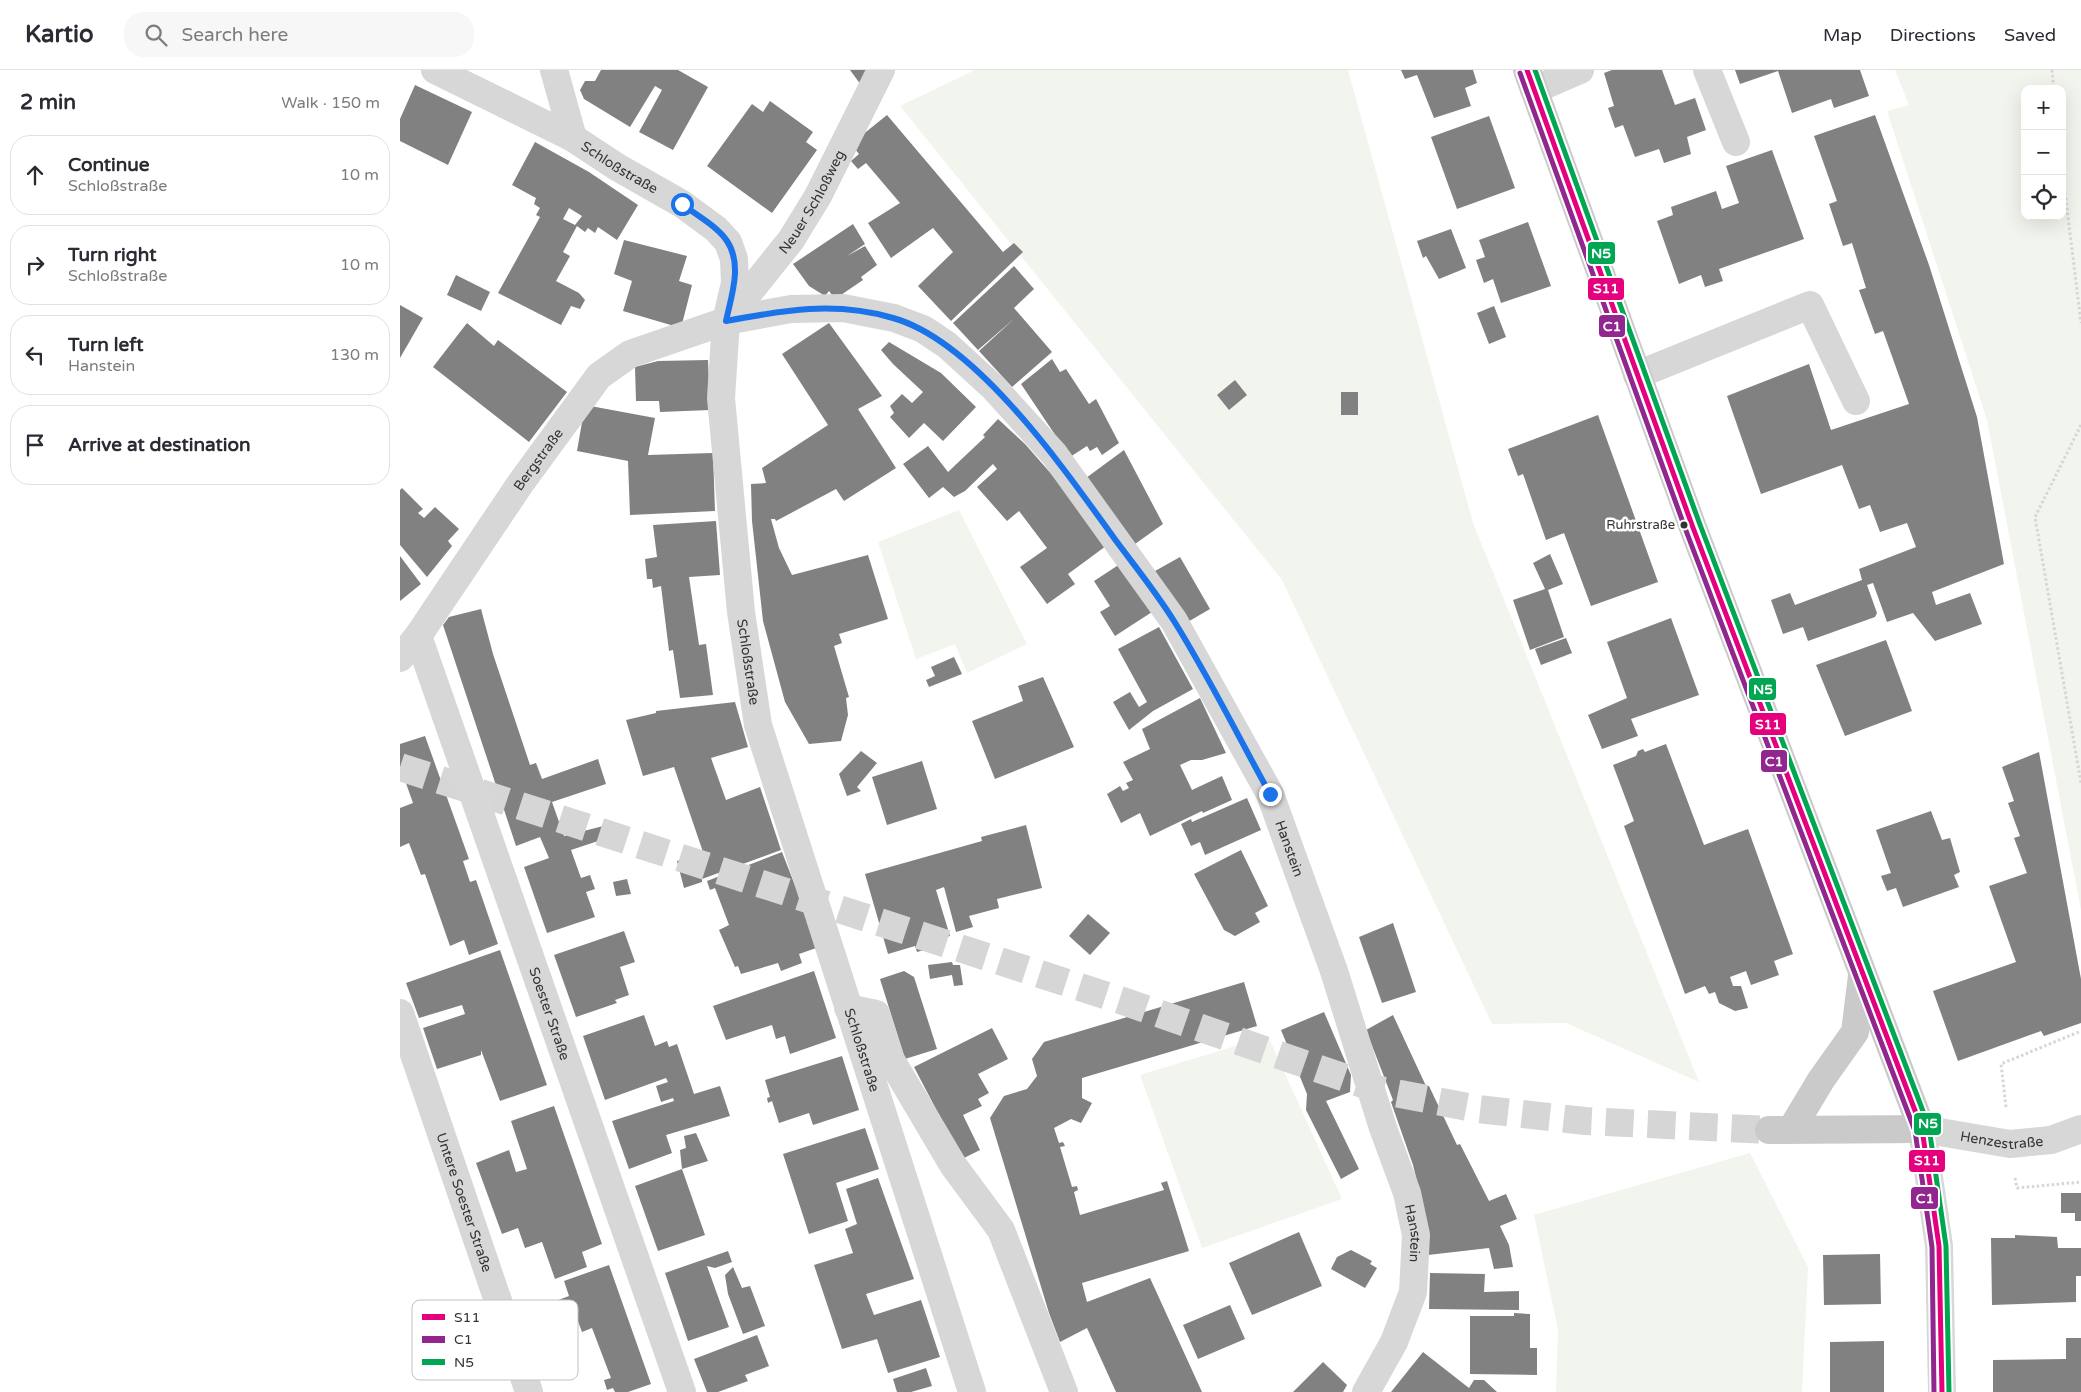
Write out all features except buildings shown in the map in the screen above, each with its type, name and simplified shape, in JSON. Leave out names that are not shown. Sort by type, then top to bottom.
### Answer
[{"type":"main road","points":[[1530,80],[1752,686],[1863,973],[1922,1129],[1780,1130],[1821,1080],[1855,1032],[1863,973]]},
{"type":"street","name":"Schloßstraße","points":[[435,70],[573,138],[617,167],[682,204],[716,230],[728,242],[734,259],[734,283],[726,321],[722,398],[741,612],[758,726],[972,1392]]},
{"type":"street","points":[[554,70],[573,138]]},
{"type":"street","name":"Neuer Schloßweg","points":[[726,321],[795,233],[818,196],[881,70]]},
{"type":"street","points":[[1530,80],[1580,70]]},
{"type":"street","points":[[1707,70],[1736,142]]},
{"type":"street","points":[[1637,375],[1810,305],[1856,401]]},
{"type":"street","name":"Hanstein","points":[[726,321],[791,309],[843,308],[894,318],[923,330],[947,345],[994,388],[1054,454],[1174,621],[1270,794],[1334,971],[1383,1128],[1408,1193],[1416,1235],[1413,1292],[1394,1342],[1366,1392]]},
{"type":"street","name":"Bergstraße","points":[[400,658],[418,636],[520,484],[599,376],[630,354],[726,321]]},
{"type":"street","name":"Soester Straße","points":[[418,636],[682,1392]]},
{"type":"street","points":[[848,1008],[876,1014],[890,1060],[953,1165],[1001,1230],[1064,1392]]},
{"type":"street","name":"Untere Soester Straße","points":[[400,1013],[497,1300]]},
{"type":"street","points":[[1922,1129],[1939,1246],[1942,1392]]},
{"type":"street","name":"Henzestraße","points":[[1922,1129],[2010,1144],[2051,1140],[2081,1129]]},
{"type":"street","name":"Untere Soester Straße","points":[[524,1380],[528,1392]]},
{"type":"path","points":[[2052,70],[2054,85]]},
{"type":"path","points":[[2063,175],[2081,323]]},
{"type":"path","points":[[2081,425],[2035,517],[2081,783]]},
{"type":"path","points":[[2010,1144],[2001,1064],[2081,1031]]},
{"type":"shaded area","points":[[975,70],[1348,70],[1473,523],[1699,1082],[1566,1023],[1492,1024],[1282,580],[900,106]]},
{"type":"shaded area","points":[[1895,70],[2081,70],[2081,910],[1987,420],[1887,111],[1909,105]]},
{"type":"shaded area","points":[[959,510],[1027,644],[967,673],[955,644],[916,659],[878,542]]},
{"type":"shaded area","points":[[1268,1036],[1342,1199],[1202,1248],[1140,1075]]},
{"type":"shaded area","points":[[1750,1153],[1808,1267],[1802,1392],[1556,1392],[1558,1330],[1534,1215]]},
{"type":"tunnel","points":[[400,767],[1120,1000],[1380,1090],[1478,1109],[1585,1121],[1769,1130]]},
{"type":"transit line","name":"S11","points":[[1527,70],[1692,525],[1922,1129],[1939,1246],[1942,1392]]},
{"type":"transit line","name":"N5","points":[[1535,70],[1699,522],[1929,1127],[1946,1246],[1949,1392]]},
{"type":"transit line","name":"C1","points":[[1520,73],[1685,528],[1915,1131],[1932,1247],[1934,1392]]},
{"type":"place","name":"Ruhrstraße","points":[[1684,525]]},
{"type":"route","points":[[682,204],[716,230],[728,242],[734,259],[734,283],[726,321],[791,309],[843,308],[894,318],[923,330],[947,345],[994,388],[1054,454],[1174,621],[1270,794]]}]
